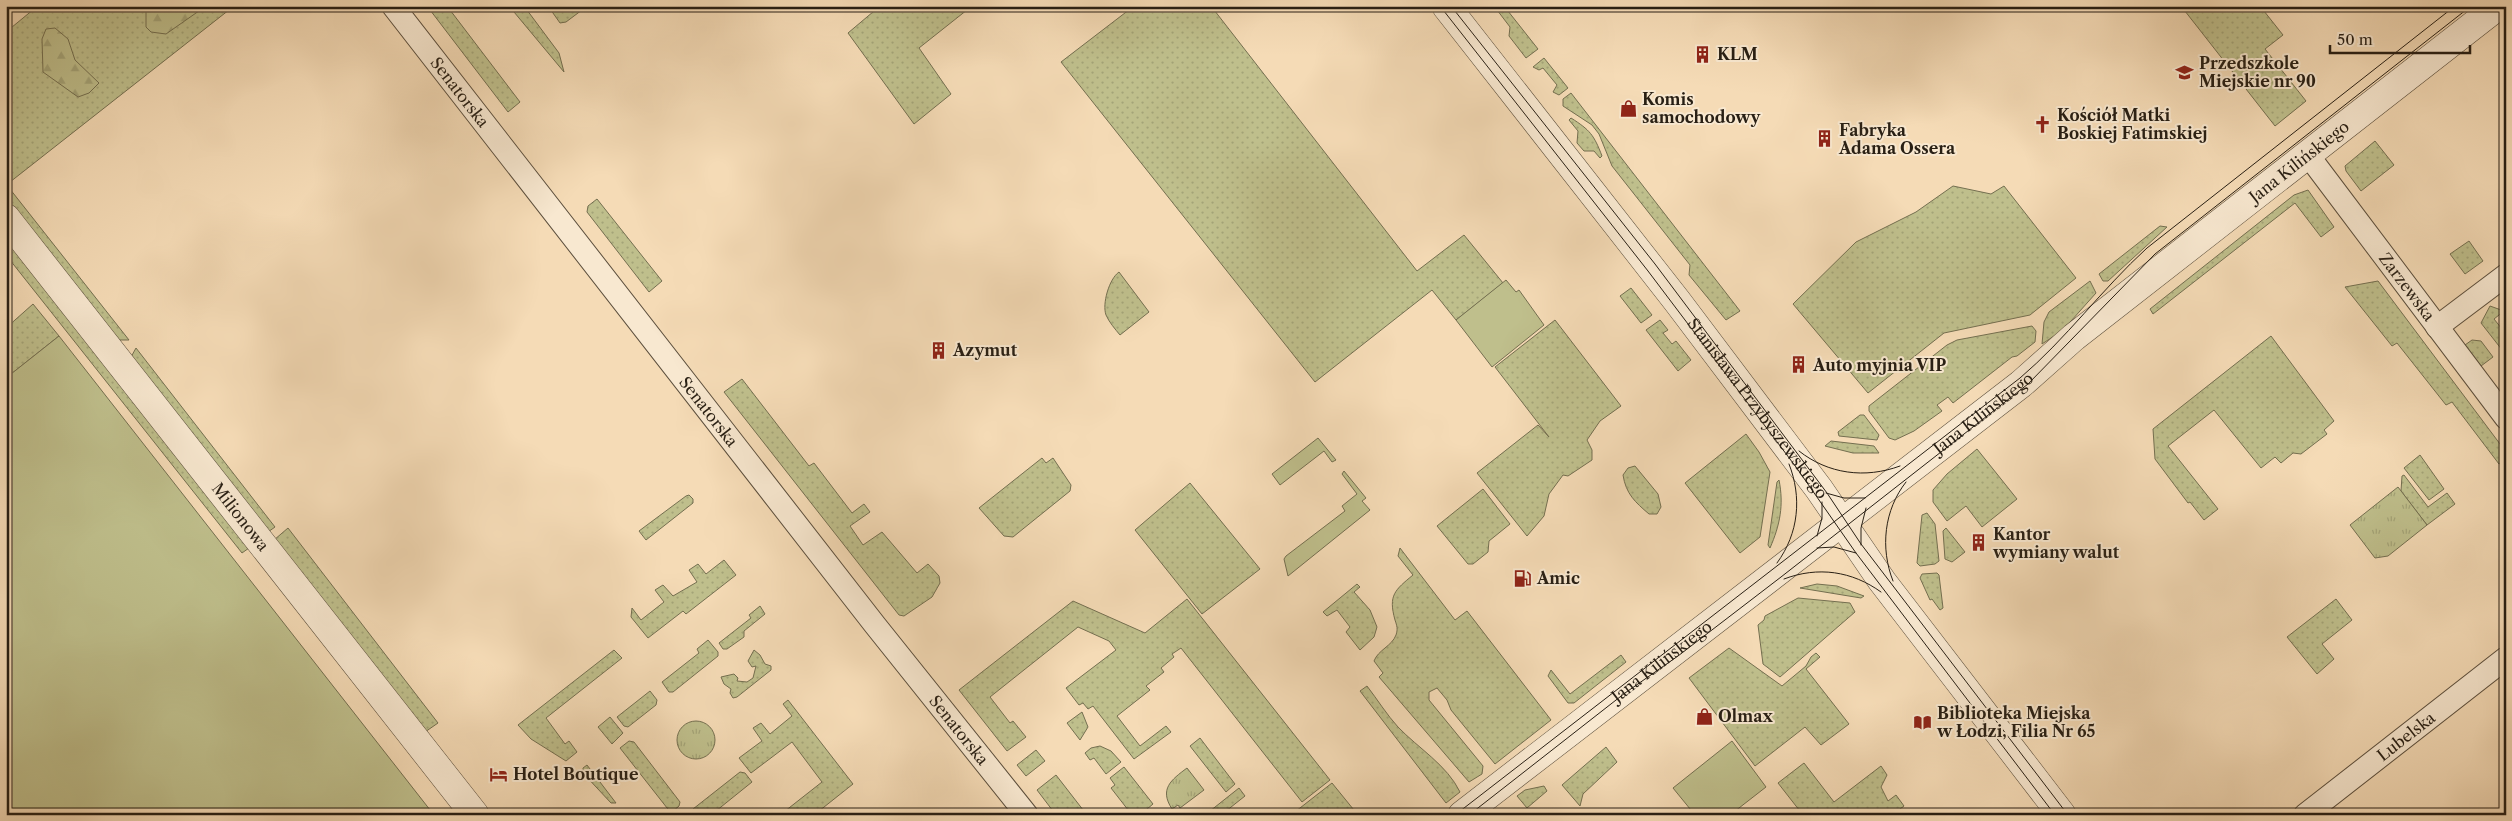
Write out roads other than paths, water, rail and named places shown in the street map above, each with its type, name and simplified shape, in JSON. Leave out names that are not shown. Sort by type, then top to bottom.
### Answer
[{"type":"street","name":"Senatorska","points":[[393,6],[880,631],[1027,815]]},
{"type":"street","name":"Stanisława Przybyszewskiego","points":[[1446,6],[1673,296],[1819,489],[1892,595],[2062,815]]},
{"type":"street","name":"Jana Kilińskiego","points":[[1462,815],[1608,700],[1778,573],[1840,522],[2021,384],[2074,338],[2498,6]]},
{"type":"street","name":"Zarzewska","points":[[2308,155],[2506,418]]},
{"type":"street","name":"Milionowa","points":[[6,218],[475,815]]},
{"type":"street","points":[[2436,327],[2506,275]]},
{"type":"street","name":"Lubelska","points":[[2305,815],[2506,658]]},
{"type":"tram line","points":[[1440,6],[1648,271],[1796,467],[1856,553],[2055,815]]},
{"type":"tram line","points":[[1451,6],[1655,264],[1827,493],[1861,544],[2068,815]]},
{"type":"tram line","points":[[1455,815],[2020,378],[2053,347],[2147,248],[2455,6]]},
{"type":"tram line","points":[[1469,815],[1625,693],[1678,656],[1781,577],[2028,384],[2155,254],[2471,6]]},
{"type":"tram line","points":[[1799,451],[1822,465],[1847,472],[1874,472],[1900,466]]},
{"type":"tram line","points":[[1777,563],[1790,540],[1796,515],[1796,489],[1789,464]]},
{"type":"tram line","points":[[1893,581],[1886,556],[1886,530],[1893,505],[1906,482]]},
{"type":"tram line","points":[[1826,493],[1844,498],[1865,498]]},
{"type":"tram line","points":[[1817,536],[1822,518],[1822,502]]},
{"type":"tram line","points":[[1861,545],[1861,528],[1866,508]]},
{"type":"tram line","points":[[1817,548],[1834,547],[1856,553]]},
{"type":"tram line","points":[[1784,579],[1809,573],[1834,573],[1858,579],[1881,592]]},
{"type":"place","name":"KLM","points":[[1703,54]]},
{"type":"place","name":"Przedszkole Miejskie nr 90","points":[[2185,72]]},
{"type":"place","name":"Komis samochodowy","points":[[1628,108]]},
{"type":"place","name":"Kościół Matki Boskiej Fatimskiej","points":[[2043,124]]},
{"type":"place","name":"Fabryka Adama Ossera","points":[[1825,139]]},
{"type":"place","name":"Azymut","points":[[939,350]]},
{"type":"place","name":"Auto myjnia VIP","points":[[1799,365]]},
{"type":"place","name":"Kantor wymiany walut","points":[[1979,543]]},
{"type":"place","name":"Amic","points":[[1523,578]]},
{"type":"place","name":"Olmax","points":[[1704,716]]},
{"type":"place","name":"Biblioteka Miejska w Łodzi, Filia Nr 65","points":[[1923,722]]},
{"type":"place","name":"Hotel Boutique","points":[[499,774]]}]
